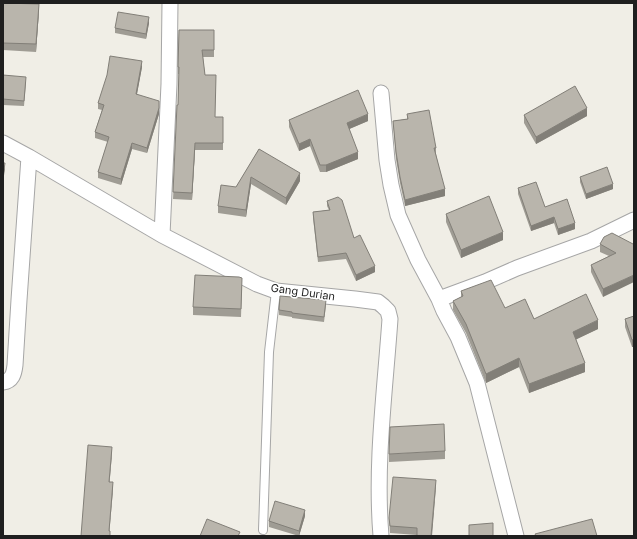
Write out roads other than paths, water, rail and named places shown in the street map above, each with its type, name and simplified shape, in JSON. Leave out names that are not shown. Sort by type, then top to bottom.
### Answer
[{"type":"street","points":[[162,235],[169,84],[170,3]]},
{"type":"street","points":[[381,93],[387,160],[398,215],[418,260],[458,337],[477,383],[516,536]]},
{"type":"street","name":"Gang Durian","points":[[3,143],[29,156],[162,235],[257,284],[276,291],[378,302],[388,311],[390,319],[382,417],[379,488],[382,536]]},
{"type":"street","points":[[3,382],[10,379],[14,372],[15,366],[18,300],[29,156]]},
{"type":"street","points":[[439,299],[591,241],[634,220]]},
{"type":"lane","points":[[263,530],[270,352],[276,291]]}]
